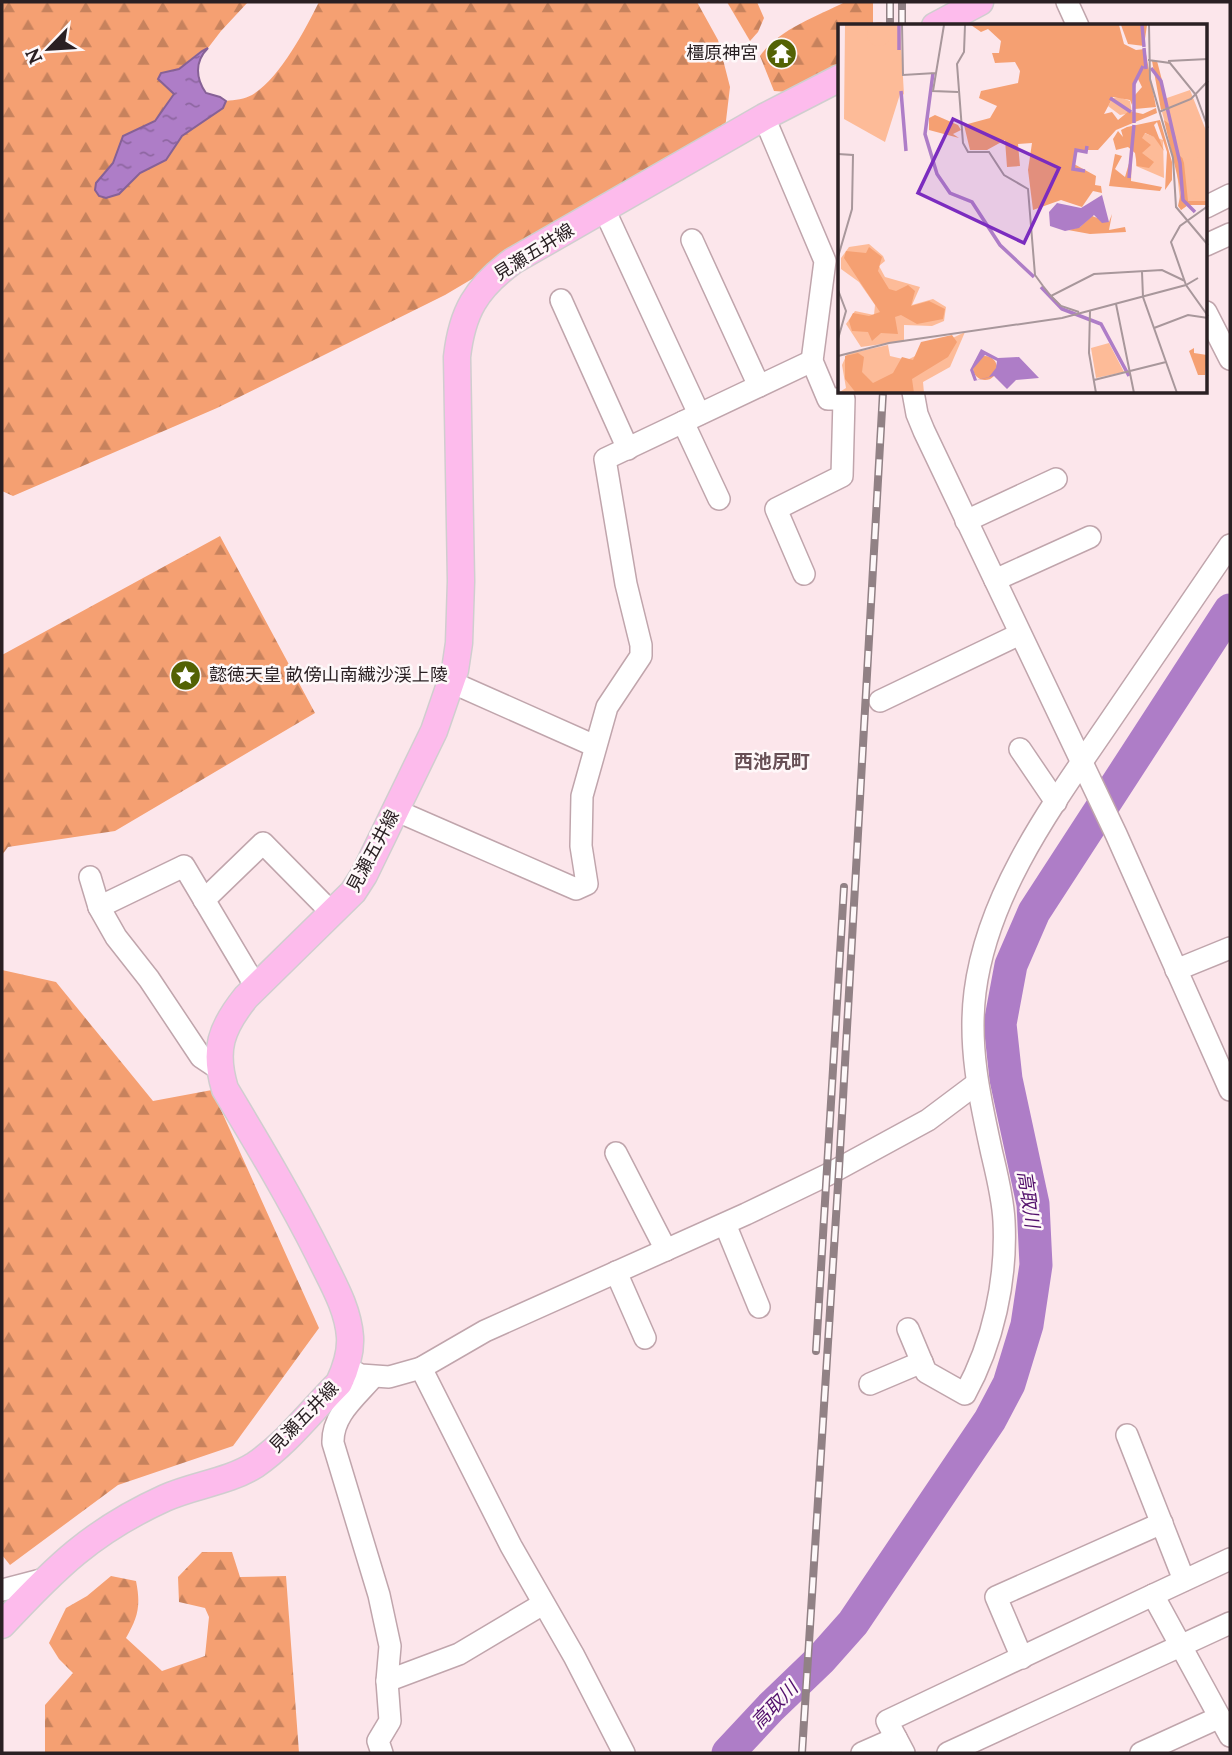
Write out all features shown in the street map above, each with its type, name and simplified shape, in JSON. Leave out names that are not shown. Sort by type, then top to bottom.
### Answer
[{"type":"main road","points":[[939,24],[980,2]]},
{"type":"main road","name":"見瀬五井線","points":[[2,1625],[45,1579],[83,1545],[138,1511],[169,1496],[234,1475],[271,1454],[339,1383],[346,1368],[350,1352],[347,1316],[298,1214],[225,1088],[219,1069],[219,1050],[230,1017],[256,987],[333,914],[364,875],[434,731],[451,682],[459,643],[461,593],[457,357],[463,325],[478,291],[493,275],[513,261],[764,117],[838,79]]},
{"type":"street","points":[[1067,2],[1076,24]]},
{"type":"street","points":[[764,117],[825,261],[812,361],[828,399],[844,399],[842,476],[776,509],[804,574]]},
{"type":"street","points":[[1208,206],[1230,195]]},
{"type":"street","points":[[604,209],[691,418],[719,499]]},
{"type":"street","points":[[1208,245],[1230,234]]},
{"type":"street","points":[[692,240],[759,386]]},
{"type":"street","points":[[561,300],[628,449]]},
{"type":"street","points":[[1208,316],[1230,359]]},
{"type":"street","points":[[395,810],[576,889],[587,884],[581,846],[582,796],[607,706],[641,656],[605,459],[812,361]]},
{"type":"street","points":[[914,394],[917,414],[924,431],[1116,835],[1230,1090]]},
{"type":"street","points":[[966,521],[1056,479]]},
{"type":"street","points":[[995,580],[1090,537]]},
{"type":"street","points":[[908,1329],[926,1372],[965,1394],[988,1343],[1004,1261],[1004,1220],[976,1084],[972,1041],[975,990],[986,941],[1005,891],[1056,802],[1085,771],[1230,545]]},
{"type":"street","points":[[880,701],[1020,634]]},
{"type":"street","points":[[451,682],[596,746]]},
{"type":"street","points":[[1020,749],[1056,802]]},
{"type":"street","points":[[204,900],[263,843],[333,914]]},
{"type":"street","points":[[99,907],[184,866],[256,987]]},
{"type":"street","points":[[90,877],[99,907],[116,937],[149,979],[201,1057],[219,1069]]},
{"type":"street","points":[[1177,970],[1230,948]]},
{"type":"street","points":[[346,1368],[361,1375],[389,1377],[421,1368],[485,1331],[827,1175],[928,1120],[976,1084]]},
{"type":"street","points":[[616,1153],[666,1250]]},
{"type":"street","points":[[724,1224],[758,1307]]},
{"type":"street","points":[[616,1272],[645,1338]]},
{"type":"street","points":[[870,1384],[922,1362]]},
{"type":"street","points":[[421,1368],[511,1546],[574,1656],[624,1753]]},
{"type":"street","points":[[373,1377],[340,1415],[332,1429],[333,1443],[379,1595],[390,1646],[387,1681],[390,1721],[377,1741],[382,1753]]},
{"type":"street","points":[[1127,1435],[1184,1580]]},
{"type":"street","points":[[1022,1658],[996,1597],[1162,1523]]},
{"type":"street","points":[[862,1753],[900,1746],[887,1721],[1230,1559]]},
{"type":"street","points":[[2,1590],[45,1579]]},
{"type":"street","points":[[1141,1753],[1225,1726],[1153,1595]]},
{"type":"street","points":[[387,1681],[459,1654],[543,1604]]},
{"type":"street","points":[[948,1753],[1230,1623]]},
{"type":"green space","points":[[2,2],[248,2],[208,48],[179,69],[158,79],[175,93],[155,121],[123,136],[113,163],[96,183],[119,194],[140,173],[166,160],[182,136],[223,108],[226,101],[249,96],[262,87],[291,53],[319,2],[697,2],[718,40],[730,87],[725,129],[445,295],[217,408],[13,496],[2,491]]},
{"type":"green space","points":[[727,2],[757,2],[764,18],[758,32],[750,41]]},
{"type":"green space","points":[[845,2],[873,2],[873,24],[838,24],[838,66],[788,92],[774,91],[760,56],[777,38]]},
{"type":"green space","points":[[220,536],[315,713],[115,831],[8,847],[2,855],[2,655]]},
{"type":"green space","points":[[2,970],[56,982],[153,1101],[212,1090],[319,1328],[233,1446],[118,1485],[10,1565],[2,1555]]},
{"type":"green space","points":[[202,1552],[232,1552],[240,1577],[286,1576],[299,1753],[45,1753],[45,1705],[73,1673],[59,1659],[49,1643],[66,1608],[87,1596],[111,1576],[136,1581],[137,1611],[126,1638],[162,1671],[205,1656],[209,1617],[205,1608],[179,1602],[178,1577]]},
{"type":"water","points":[[208,48],[200,59],[200,82],[206,93],[226,101],[223,108],[182,136],[166,160],[140,173],[119,194],[106,198],[99,196],[95,190],[96,183],[113,163],[123,136],[155,121],[174,94],[158,79],[161,73],[179,69]]},
{"type":"waterway","name":"高取川","points":[[728,1753],[853,1623],[990,1420],[1009,1384],[1027,1325],[1036,1265],[1033,1204],[1006,1079],[1000,1024],[1011,965],[1034,912],[1230,610]]},
{"type":"railway","points":[[890,2],[890,24]]},
{"type":"railway","points":[[902,2],[902,24]]},
{"type":"railway","points":[[802,1753],[839,1169],[883,394]]},
{"type":"railway","points":[[816,1351],[844,887]]},
{"type":"place","name":"橿原神宮","points":[[781,53]]},
{"type":"place","name":"懿徳天皇 畝傍山南繊沙渓上陵","points":[[186,675]]},
{"type":"district","name":"西池尻町","points":[[772,761]]}]
